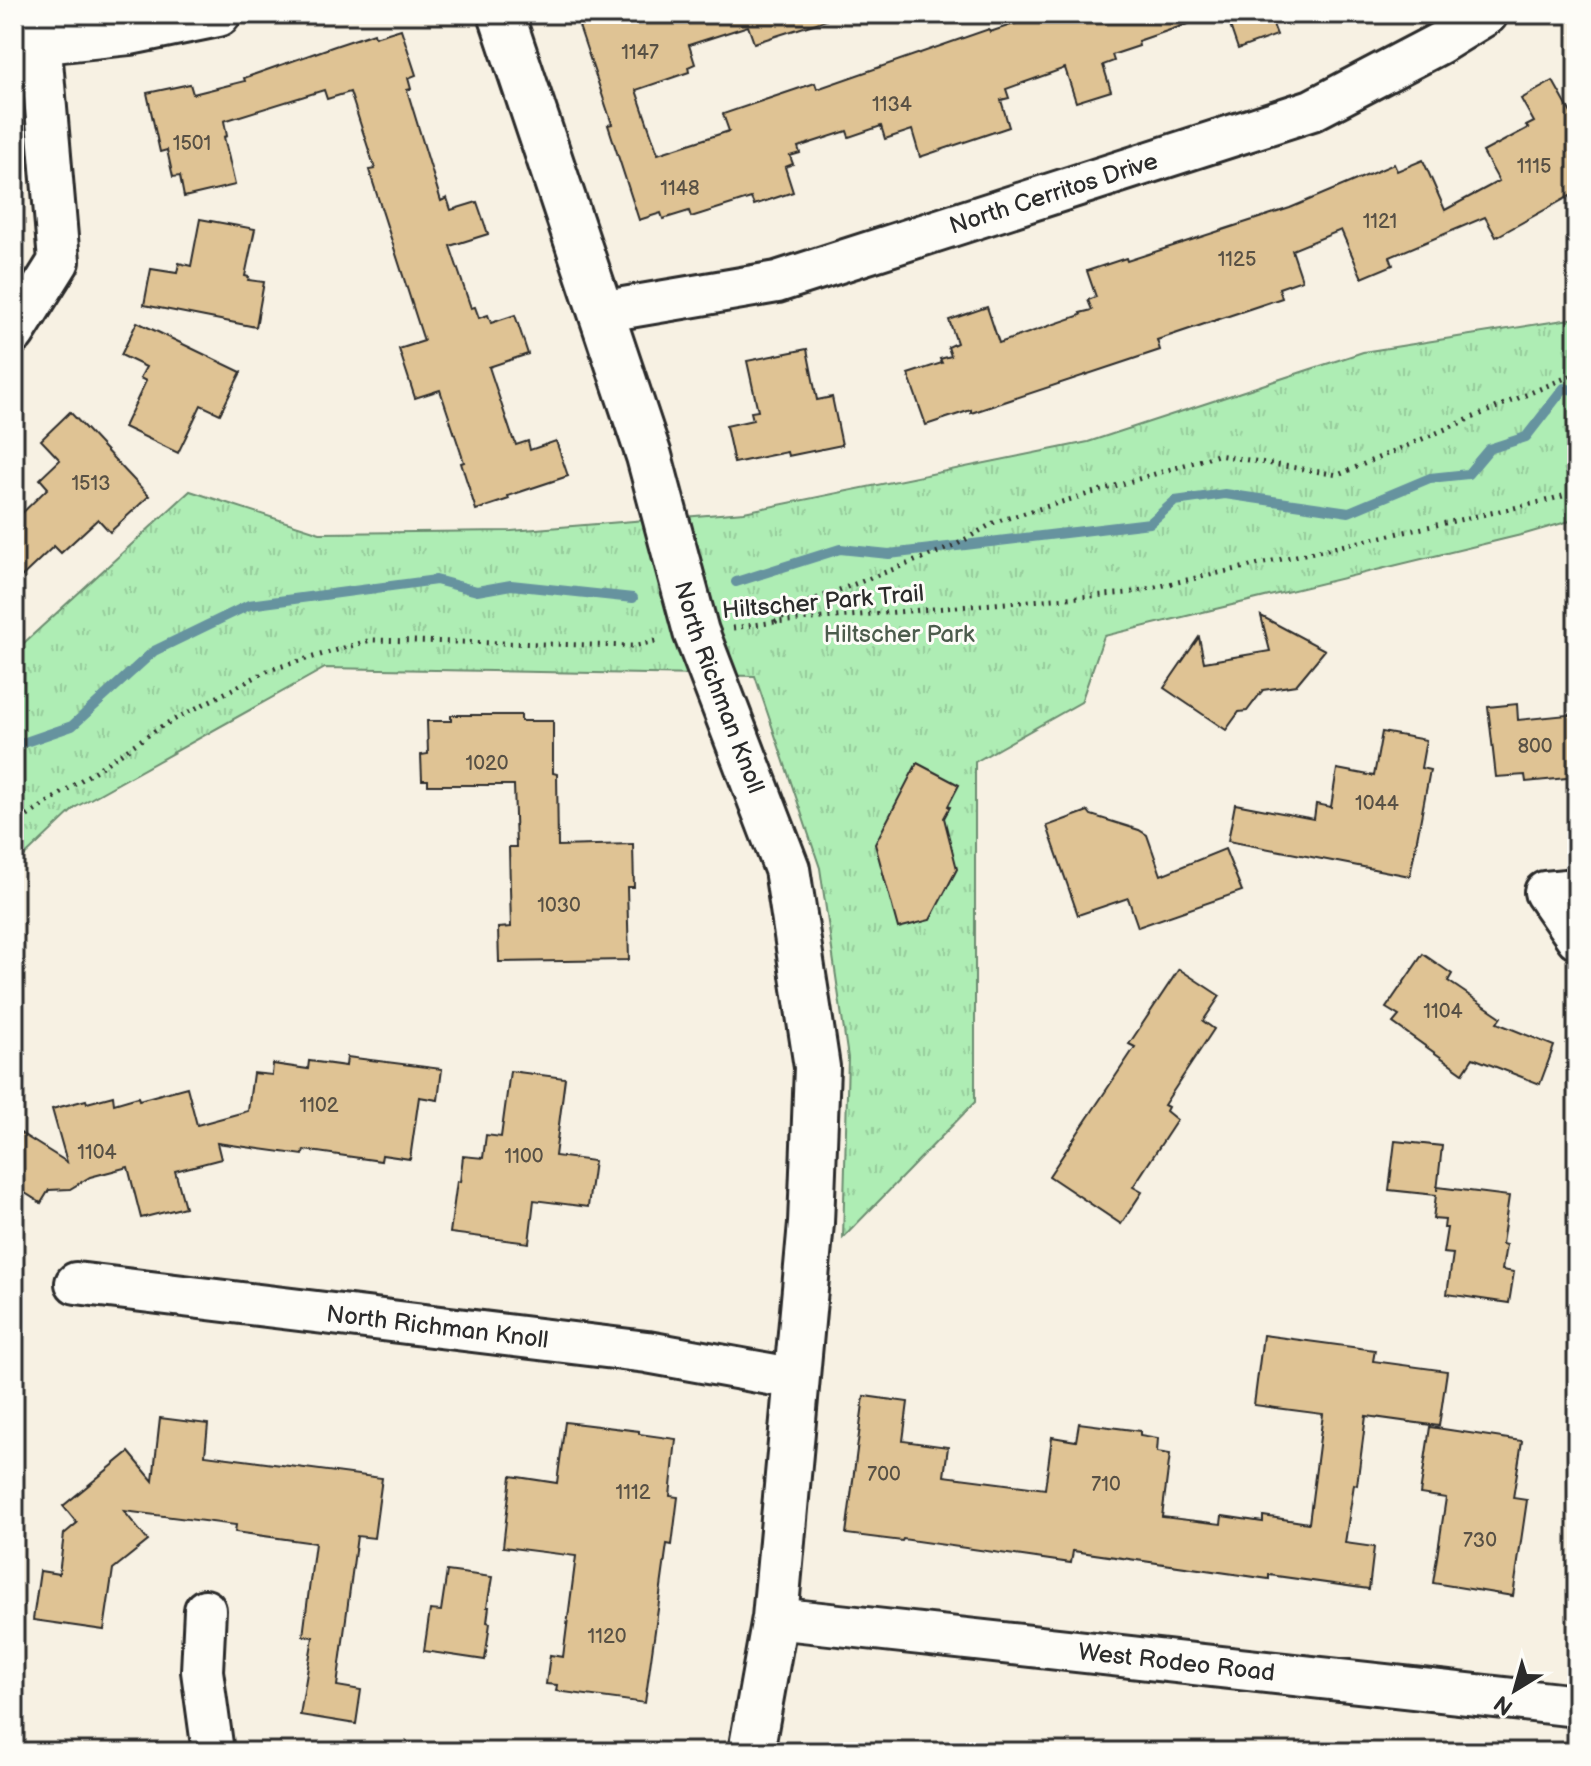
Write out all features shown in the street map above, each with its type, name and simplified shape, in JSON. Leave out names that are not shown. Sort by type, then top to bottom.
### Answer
[{"type":"street","points":[[14,333],[59,261],[31,34],[130,32],[218,14]]},
{"type":"street","name":"North Richman Knoll","points":[[501,14],[649,456],[696,632],[787,869],[817,1067],[811,1223],[775,1618],[751,1752]]},
{"type":"street","name":"North Cerritos Drive","points":[[600,312],[777,282],[1312,110],[1440,43],[1487,14]]},
{"type":"street","points":[[1561,890],[1577,938]]},
{"type":"street","name":"North Richman Knoll","points":[[76,1283],[647,1352],[797,1379]]},
{"type":"street","points":[[205,1610],[202,1671],[213,1752]]},
{"type":"street","name":"West Rodeo Road","points":[[775,1618],[1577,1706]]},
{"type":"path","points":[[775,622],[800,605],[954,546],[995,522],[1218,455],[1338,475],[1577,373]]},
{"type":"path","name":"Hiltscher Park Trail","points":[[14,825],[162,726],[269,670],[371,640],[633,646],[696,632],[775,622],[1128,593],[1577,492]]},
{"type":"green space","name":"Hiltscher Park","points":[[1577,318],[1577,519],[1104,636],[1081,702],[975,762],[975,1102],[843,1238],[848,1058],[820,868],[755,676],[325,668],[76,807],[14,866],[14,652],[190,491],[320,533],[511,531],[744,512],[1088,442],[1363,352]]},
{"type":"building","points":[[615,14],[825,14],[826,20],[754,43],[748,26],[689,45],[695,64],[688,67],[689,72],[636,90],[658,154],[729,131],[723,114],[815,83],[817,89],[989,29],[990,32],[1044,14],[1201,14],[1202,19],[1138,41],[1139,46],[1112,55],[1114,61],[1103,65],[1111,91],[1076,102],[1065,68],[1006,89],[1009,98],[1001,100],[1009,127],[920,157],[912,130],[885,139],[881,126],[849,137],[847,131],[798,147],[800,153],[790,156],[793,164],[785,167],[793,192],[754,205],[751,198],[691,217],[689,211],[663,219],[661,213],[639,220],[608,125],[612,124],[579,26]]},
{"type":"building","points":[[1226,14],[1269,14],[1277,35],[1238,49]]},
{"type":"building","points":[[401,29],[416,75],[408,78],[411,89],[407,90],[441,201],[447,198],[451,210],[477,202],[488,234],[450,246],[471,308],[475,307],[479,318],[488,315],[491,323],[515,315],[528,354],[489,367],[513,439],[516,445],[528,441],[530,450],[556,441],[568,476],[476,510],[440,390],[415,398],[399,349],[424,341],[369,170],[375,169],[350,92],[327,99],[324,90],[224,121],[227,136],[224,137],[235,185],[184,197],[180,176],[173,177],[167,150],[160,152],[147,93],[190,84],[193,94],[245,81],[244,78],[374,33],[375,37]]},
{"type":"building","points":[[1553,81],[1577,124],[1577,192],[1496,237],[1485,217],[1390,257],[1393,265],[1362,278],[1341,230],[1292,250],[1302,280],[1279,288],[1282,298],[1157,340],[1160,350],[926,425],[908,374],[942,363],[940,359],[951,356],[948,347],[957,343],[949,320],[987,307],[999,343],[1081,315],[1092,310],[1088,300],[1096,297],[1087,271],[1290,208],[1394,164],[1397,171],[1423,160],[1445,210],[1499,181],[1483,152],[1534,122],[1521,99]]},
{"type":"building","points":[[200,219],[255,229],[245,276],[249,277],[248,280],[264,282],[256,327],[144,305],[151,269],[177,273],[179,263],[191,266]]},
{"type":"building","points":[[137,322],[241,372],[220,414],[201,405],[178,453],[124,427],[146,381],[140,378],[146,367],[121,355]]},
{"type":"building","points":[[807,349],[817,400],[832,397],[842,445],[734,463],[726,426],[753,420],[751,412],[758,411],[747,361]]},
{"type":"building","points":[[70,412],[149,496],[110,532],[98,519],[61,553],[54,546],[14,584],[14,521],[48,488],[40,479],[60,460],[41,440]]},
{"type":"building","points":[[1261,616],[1325,650],[1296,685],[1263,690],[1247,711],[1239,712],[1226,730],[1164,688],[1199,637],[1204,662],[1270,651]]},
{"type":"building","points":[[1517,704],[1518,720],[1577,714],[1577,777],[1526,782],[1525,775],[1496,777],[1488,707]]},
{"type":"building","points":[[451,715],[521,715],[521,721],[553,721],[558,846],[633,844],[634,887],[627,887],[629,960],[499,962],[498,928],[511,927],[509,847],[516,847],[514,785],[428,785],[428,780],[422,780],[421,755],[428,754],[427,721],[451,721]]},
{"type":"building","points":[[1382,732],[1426,740],[1421,768],[1430,770],[1410,876],[1228,841],[1235,804],[1314,819],[1316,804],[1331,807],[1337,769],[1374,776]]},
{"type":"building","points":[[917,763],[959,785],[944,818],[957,869],[930,920],[898,928],[875,844]]},
{"type":"building","points":[[1088,811],[1091,815],[1147,835],[1161,875],[1225,849],[1242,891],[1138,927],[1128,898],[1078,915],[1047,826]]},
{"type":"building","points":[[1423,954],[1452,974],[1448,981],[1501,1017],[1497,1023],[1554,1046],[1540,1084],[1473,1058],[1463,1073],[1393,1023],[1399,1016],[1386,1008]]},
{"type":"building","points":[[1179,969],[1220,996],[1203,1021],[1214,1029],[1164,1105],[1168,1107],[1166,1111],[1177,1120],[1133,1187],[1142,1192],[1121,1224],[1049,1176],[1135,1047],[1129,1044]]},
{"type":"building","points":[[347,1057],[442,1069],[438,1100],[419,1097],[410,1159],[382,1155],[381,1161],[304,1150],[303,1155],[217,1143],[221,1159],[175,1171],[185,1207],[141,1218],[128,1167],[90,1177],[70,1189],[49,1190],[41,1203],[14,1186],[14,1129],[67,1162],[52,1109],[113,1096],[114,1104],[138,1097],[139,1100],[187,1087],[197,1125],[248,1111],[253,1073],[272,1075],[273,1064],[308,1069],[309,1061],[346,1066]]},
{"type":"building","points":[[510,1071],[565,1078],[555,1156],[594,1161],[588,1207],[534,1200],[529,1243],[450,1233],[463,1156],[483,1158],[486,1135],[501,1137]]},
{"type":"building","points":[[1395,1141],[1442,1146],[1437,1187],[1509,1196],[1502,1244],[1506,1245],[1502,1270],[1514,1272],[1509,1303],[1447,1294],[1453,1254],[1443,1253],[1447,1228],[1444,1228],[1445,1220],[1433,1219],[1436,1195],[1389,1190]]},
{"type":"building","points":[[1263,1335],[1375,1350],[1373,1361],[1447,1371],[1439,1426],[1366,1416],[1345,1543],[1374,1547],[1369,1589],[1269,1575],[1269,1579],[1073,1551],[1071,1563],[846,1534],[864,1396],[908,1402],[903,1441],[948,1447],[944,1476],[1045,1489],[1052,1437],[1076,1441],[1079,1423],[1140,1431],[1140,1435],[1158,1438],[1157,1452],[1170,1454],[1162,1517],[1221,1524],[1222,1516],[1263,1522],[1263,1516],[1309,1523],[1323,1414],[1254,1405]]},
{"type":"building","points":[[160,1418],[208,1424],[205,1455],[382,1478],[374,1538],[357,1536],[337,1686],[361,1690],[356,1724],[300,1715],[313,1637],[303,1636],[315,1543],[235,1532],[236,1525],[124,1511],[148,1541],[113,1569],[104,1630],[33,1620],[40,1571],[59,1574],[64,1534],[77,1523],[63,1506],[129,1452],[153,1481]]},
{"type":"building","points":[[565,1422],[676,1439],[670,1496],[678,1497],[672,1545],[667,1544],[645,1703],[556,1691],[557,1685],[546,1684],[550,1655],[563,1657],[576,1556],[503,1547],[511,1476],[557,1483]]},
{"type":"building","points":[[1430,1427],[1522,1441],[1513,1498],[1527,1500],[1513,1596],[1433,1583],[1446,1498],[1420,1494]]},
{"type":"building","points":[[447,1571],[492,1577],[487,1607],[487,1622],[490,1623],[485,1660],[424,1651],[430,1610],[441,1611]]},
{"type":"waterway","points":[[736,582],[840,549],[889,554],[1150,523],[1175,501],[1225,494],[1349,512],[1430,478],[1468,474],[1489,449],[1526,437],[1564,388],[1577,391]]},
{"type":"waterway","points":[[14,746],[72,726],[154,651],[249,605],[436,580],[477,591],[511,585],[633,598]]}]
